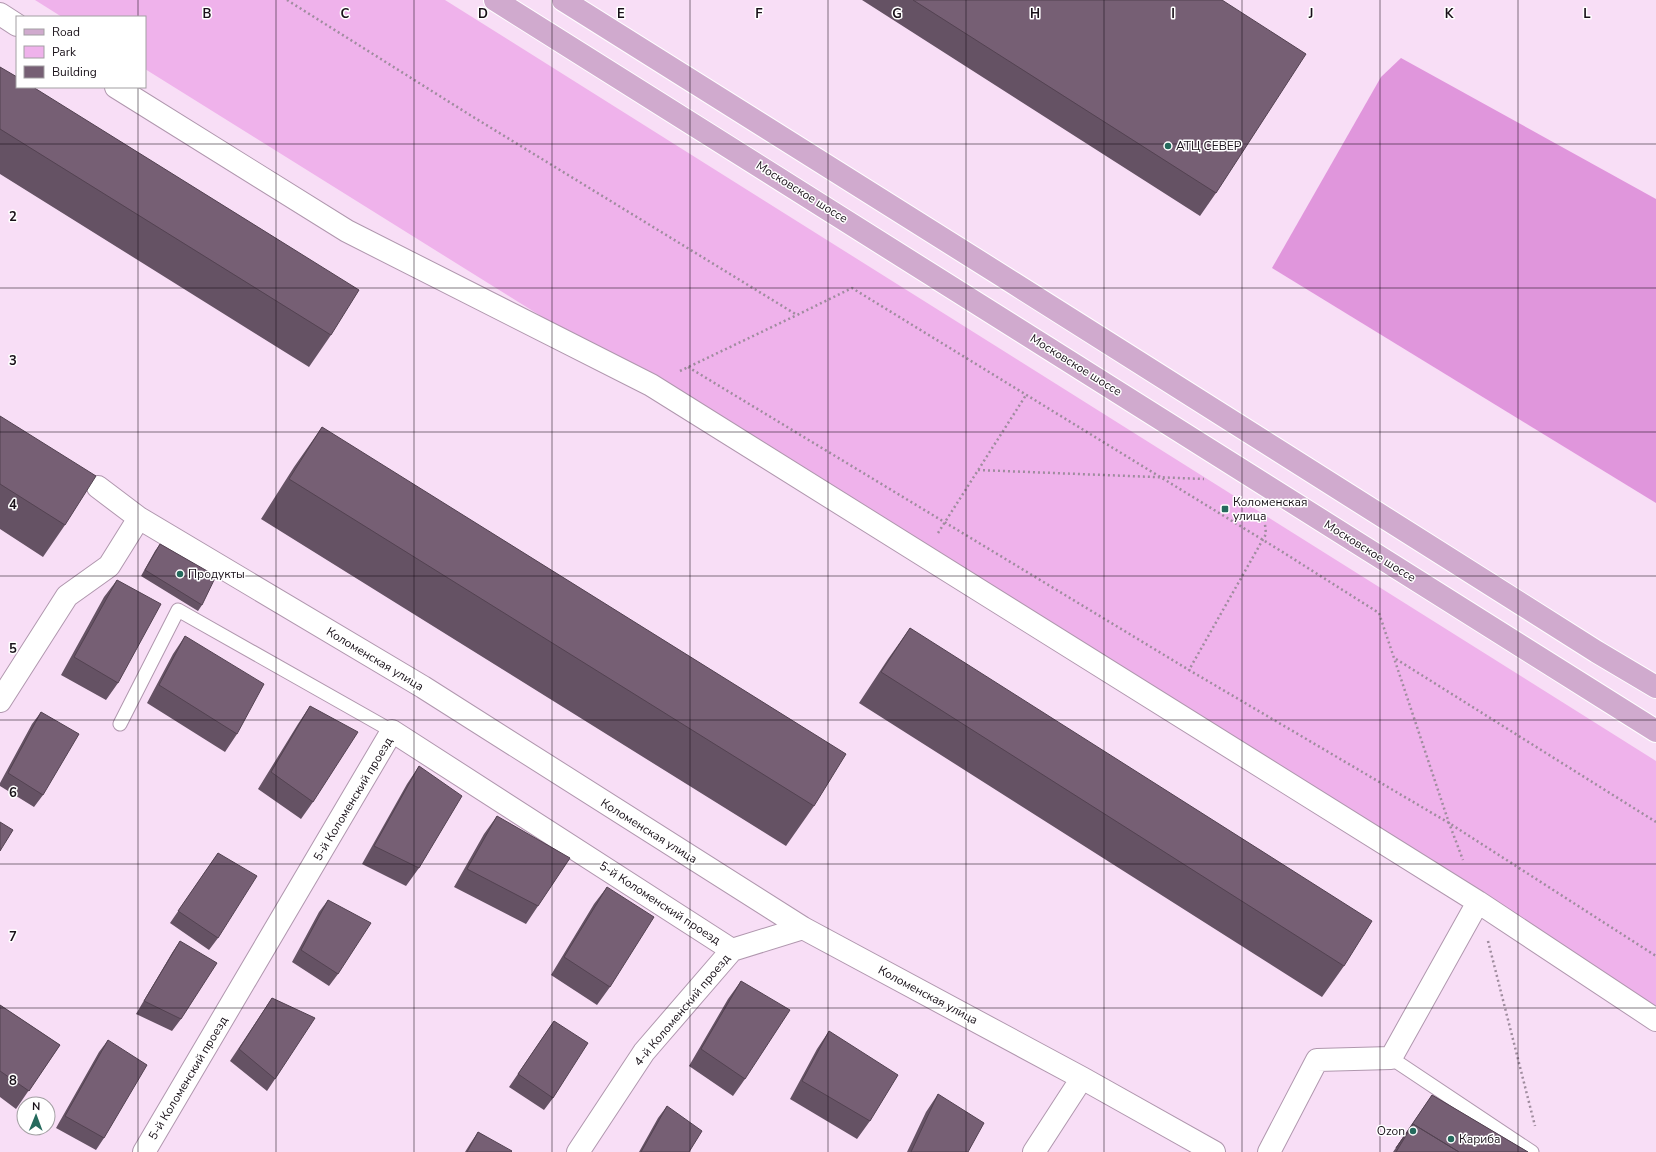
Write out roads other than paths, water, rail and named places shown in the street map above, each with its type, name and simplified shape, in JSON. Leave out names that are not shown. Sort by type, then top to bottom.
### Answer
[{"type":"main road","name":"Московское шоссе","points":[[495,0],[1656,731]]},
{"type":"main road","points":[[562,0],[1590,647],[1656,687]]},
{"type":"street","points":[[0,14],[16,24]]},
{"type":"street","points":[[118,88],[347,231],[651,385],[1478,902],[1656,1020]]},
{"type":"street","name":"Коломенская улица","points":[[98,487],[139,518],[423,687],[803,928],[1082,1078],[1214,1152]]},
{"type":"street","points":[[0,701],[67,596],[109,566],[139,518]]},
{"type":"street","name":"5-й Коломенский проезд","points":[[144,1152],[392,731],[732,950]]},
{"type":"street","points":[[1269,1152],[1318,1060],[1391,1058],[1478,902]]},
{"type":"street","name":"4-й Коломенский проезд","points":[[578,1152],[644,1052],[732,950],[803,928]]},
{"type":"street","points":[[1034,1152],[1082,1078]]},
{"type":"lane","points":[[120,724],[178,610],[392,731]]},
{"type":"lane","points":[[1391,1058],[1532,1152]]},
{"type":"place","name":"АТЦ СЕВЕР","points":[[1168,146]]},
{"type":"place","name":"Коломенская улица","points":[[1225,509]]},
{"type":"place","name":"Продукты","points":[[180,574]]},
{"type":"place","name":"Ozon","points":[[1413,1131]]},
{"type":"place","name":"Кариба","points":[[1451,1139]]}]
